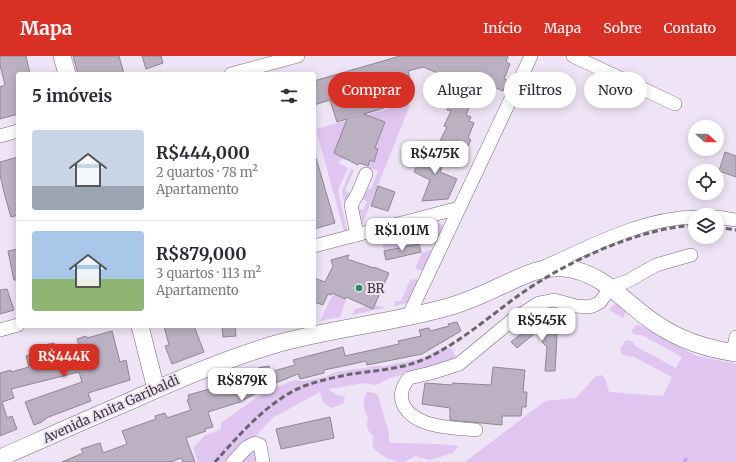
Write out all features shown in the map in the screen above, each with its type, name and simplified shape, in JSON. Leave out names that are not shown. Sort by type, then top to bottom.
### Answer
[{"type":"main road","points":[[62,56],[66,72]]},
{"type":"main road","name":"Avenida Anita Garibaldi","points":[[0,458],[156,389],[225,361],[277,344],[408,317],[466,302],[535,271],[563,268],[575,270],[594,277],[612,287],[656,325],[678,337],[705,346],[735,347]]},
{"type":"main road","points":[[141,328],[156,389]]},
{"type":"street","points":[[235,72],[253,62],[298,56]]},
{"type":"street","points":[[408,317],[531,56]]},
{"type":"street","points":[[573,56],[675,104]]},
{"type":"street","points":[[0,136],[16,132]]},
{"type":"street","points":[[357,235],[351,205],[366,174]]},
{"type":"street","points":[[316,245],[459,208]]},
{"type":"street","points":[[535,271],[600,242],[645,225],[667,220],[688,218]]},
{"type":"street","points":[[724,218],[736,220]]},
{"type":"street","points":[[476,430],[434,425],[416,418],[406,409],[401,398],[403,387],[409,378],[459,364],[519,314],[539,303],[554,300],[582,308],[595,306],[612,287],[628,281],[656,265],[690,255]]},
{"type":"street","points":[[0,330],[16,326]]},
{"type":"street","points":[[234,462],[247,447],[255,443],[260,446],[263,462]]},
{"type":"shaded area","points":[[392,108],[409,108],[360,230],[355,207],[363,210],[367,201],[362,199],[369,188],[371,189],[378,171],[367,167],[370,161],[374,162],[379,150],[375,148],[385,122],[368,116],[341,135],[334,153],[345,158],[345,160],[341,159],[339,163],[348,168],[338,190],[348,234],[345,235],[316,129]]},
{"type":"shaded area","points":[[351,169],[354,170],[345,191],[350,193],[350,233],[342,191]]},
{"type":"shaded area","points":[[439,223],[444,226],[438,239],[384,251],[382,240]]},
{"type":"shaded area","points":[[435,249],[425,271],[415,269],[422,252]]},
{"type":"shaded area","points":[[413,279],[421,281],[411,302],[394,306],[395,301],[401,301],[410,280]]},
{"type":"shaded area","points":[[333,294],[346,300],[340,317],[320,321]]},
{"type":"shaded area","points":[[614,304],[620,304],[626,311],[623,318],[609,310]]},
{"type":"shaded area","points":[[375,305],[384,308],[352,315],[355,309],[368,306],[373,309]]},
{"type":"shaded area","points":[[636,325],[642,326],[697,356],[736,364],[736,462],[465,462],[545,401],[576,398],[596,376],[601,375],[605,378],[609,392],[663,396],[672,377],[634,357],[623,355],[620,349],[625,341],[629,340],[633,342],[635,346],[676,368],[682,357],[642,335],[632,333],[632,330]]},
{"type":"shaded area","points":[[444,347],[452,349],[456,357],[450,362],[390,378],[375,385],[364,383],[328,389],[335,394],[345,397],[343,404],[331,408],[323,402],[320,392],[274,417],[250,442],[256,451],[255,462],[198,462],[193,448],[204,436],[221,429],[221,423],[256,398],[272,389],[294,380],[304,381],[325,377],[333,373],[348,370],[384,366],[426,357]]},
{"type":"shaded area","points":[[367,392],[375,393],[378,396],[388,430],[390,443],[441,444],[459,446],[453,453],[430,460],[415,456],[404,462],[400,462],[382,455],[373,446],[373,436],[369,432],[368,428],[368,417],[364,405],[364,399]]},
{"type":"building","points":[[0,56],[26,56],[30,72],[16,72],[16,115],[0,119],[0,87],[5,85],[0,65]]},
{"type":"building","points":[[73,56],[119,56],[123,72],[77,72]]},
{"type":"building","points":[[142,56],[161,56],[163,63],[146,69]]},
{"type":"building","points":[[400,56],[508,56],[506,62],[510,64],[507,72],[504,72],[503,91],[496,88],[496,72],[436,72],[423,67],[408,71],[345,72]]},
{"type":"building","points":[[328,77],[328,101],[316,104],[316,80]]},
{"type":"building","points":[[333,108],[384,108],[364,114],[385,122],[375,148],[378,149],[374,162],[370,160],[368,166],[359,163],[358,165],[334,153],[347,119],[337,122]]},
{"type":"building","points":[[448,108],[469,108],[466,115],[471,117],[469,121],[474,123],[468,138],[471,140],[463,156],[439,143],[447,127],[444,126],[451,111],[447,110]]},
{"type":"building","points":[[430,141],[442,146],[434,163],[442,167],[440,172],[457,179],[448,199],[422,201],[430,180],[414,172],[421,157],[423,158]]},
{"type":"building","points":[[725,152],[736,156],[736,177],[724,173],[724,164],[721,164]]},
{"type":"building","points":[[16,158],[16,216],[11,217],[0,175],[0,162]]},
{"type":"building","points":[[316,158],[335,223],[316,228]]},
{"type":"building","points":[[378,186],[395,192],[388,211],[371,206]]},
{"type":"building","points":[[419,244],[421,252],[386,260],[384,251]]},
{"type":"building","points":[[16,249],[16,280],[14,280],[8,251]]},
{"type":"building","points":[[349,255],[347,259],[389,273],[373,309],[346,297],[345,299],[332,293],[331,295],[328,294],[323,305],[316,303],[316,279],[325,282],[333,266],[331,260]]},
{"type":"building","points":[[7,289],[14,310],[0,314],[0,290]]},
{"type":"building","points":[[543,317],[548,323],[544,326],[555,331],[557,335],[555,371],[545,371],[547,347],[542,342],[540,329],[517,348],[511,342]]},
{"type":"building","points":[[457,322],[461,331],[422,354],[367,365],[366,361],[324,370],[324,373],[300,379],[298,374],[273,384],[240,402],[208,412],[213,427],[186,438],[195,462],[183,462],[181,458],[171,462],[62,462],[83,453],[81,449],[100,443],[103,453],[127,444],[122,431],[156,419],[155,416],[165,413],[167,418],[191,410],[187,400],[189,399],[188,395],[228,384],[231,386],[248,381],[246,374],[258,371],[258,368],[269,366],[270,372],[295,365],[293,360],[343,347],[345,356],[399,344],[398,341],[421,336],[419,330],[429,328],[430,331],[449,326],[448,324]]},
{"type":"building","points":[[165,328],[195,328],[204,352],[172,364],[165,346],[169,345]]},
{"type":"building","points":[[222,328],[235,328],[236,336],[223,337]]},
{"type":"building","points":[[112,331],[120,362],[126,360],[130,380],[88,393],[91,401],[46,418],[42,422],[34,425],[25,402],[82,382],[79,372],[11,389],[14,398],[2,402],[7,418],[12,416],[17,429],[0,436],[0,373],[11,370],[11,372],[29,367],[26,356],[39,350],[39,346],[54,343],[60,360],[82,356],[77,339],[86,336],[87,338]]},
{"type":"building","points":[[493,367],[525,370],[523,392],[527,392],[526,407],[522,407],[521,416],[502,416],[502,425],[450,420],[450,408],[422,404],[425,383],[491,385]]},
{"type":"building","points":[[330,417],[334,438],[281,449],[276,429]]},
{"type":"railway","points":[[215,462],[255,419],[291,392],[304,386],[327,379],[393,368],[423,360],[465,336],[515,298],[555,272],[600,250],[624,241],[648,233],[688,226]]},
{"type":"railway","points":[[724,228],[736,230]]},
{"type":"place","name":"BR","points":[[359,288]]}]
